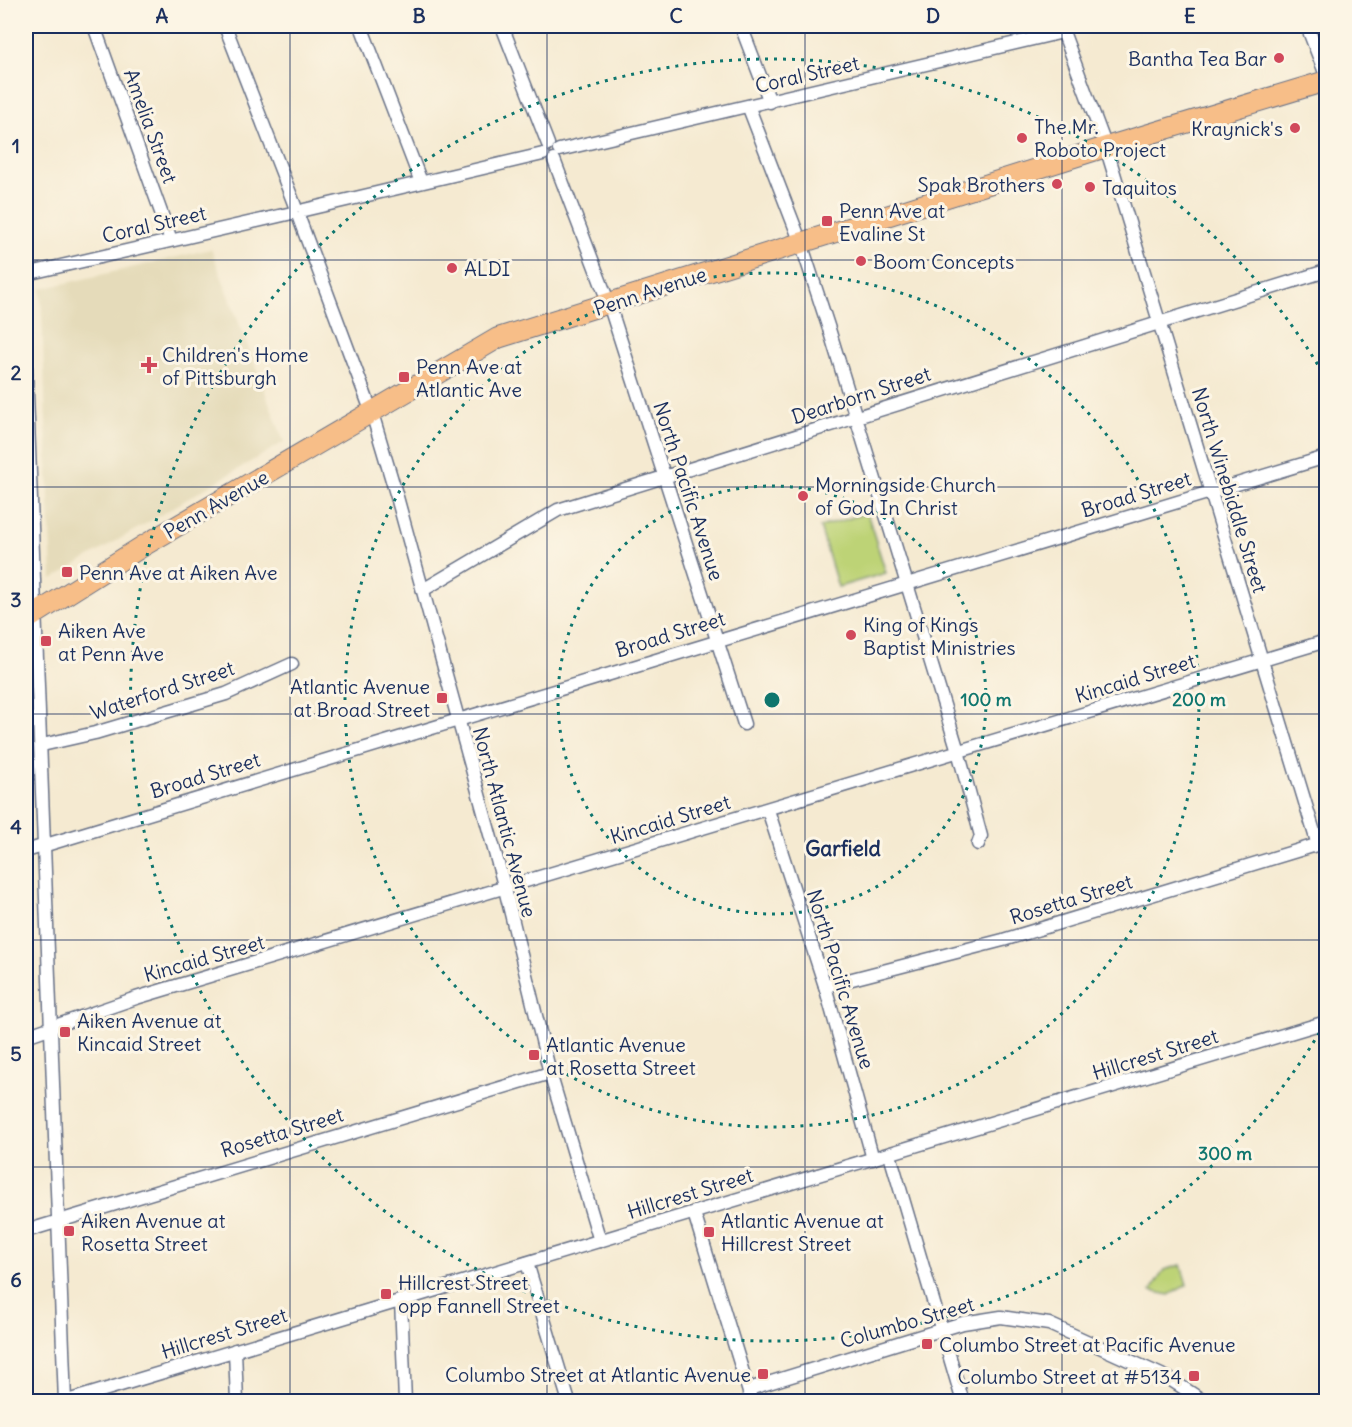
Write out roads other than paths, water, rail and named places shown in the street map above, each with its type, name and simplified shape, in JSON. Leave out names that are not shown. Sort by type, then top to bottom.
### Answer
[{"type":"main road","name":"Penn Avenue","points":[[30,617],[147,544],[498,338],[1106,147],[1326,81]]},
{"type":"street","name":"Amelia Street","points":[[94,26],[171,240]]},
{"type":"street","name":"North Atlantic Avenue","points":[[225,26],[372,413],[505,889],[550,1073],[600,1241]]},
{"type":"street","points":[[361,26],[422,182]]},
{"type":"street","name":"North Pacific Avenue","points":[[502,26],[609,304],[744,724]]},
{"type":"street","points":[[741,26],[770,102]]},
{"type":"street","points":[[1307,26],[1326,75]]},
{"type":"street","name":"Coral Street","points":[[26,274],[749,108],[1062,29]]},
{"type":"street","name":"North Winebiddle Street","points":[[1062,29],[1106,147],[1261,660],[1322,844]]},
{"type":"street","points":[[749,108],[801,243],[856,417],[958,751],[981,836],[978,844]]},
{"type":"street","name":"Dearborn Street","points":[[423,590],[558,510],[1326,271]]},
{"type":"street","points":[[26,368],[30,617],[42,745],[65,1401]]},
{"type":"street","name":"Broad Street","points":[[26,851],[1326,457]]},
{"type":"street","name":"Kincaid Street","points":[[26,1036],[125,1001],[768,810],[1326,640]]},
{"type":"street","name":"Waterford Street","points":[[42,745],[94,733],[226,694],[292,664]]},
{"type":"street","name":"North Pacific Avenue","points":[[768,810],[825,986],[873,1160]]},
{"type":"street","name":"Rosetta Street","points":[[825,986],[1003,940],[1322,844]]},
{"type":"street","name":"Hillcrest Street","points":[[65,1401],[890,1155],[1326,1022]]},
{"type":"street","name":"Rosetta Street","points":[[26,1231],[550,1073]]},
{"type":"street","points":[[890,1155],[963,1401]]},
{"type":"street","points":[[694,1213],[750,1395]]},
{"type":"street","points":[[527,1263],[569,1401]]},
{"type":"street","points":[[401,1300],[405,1401]]},
{"type":"street","name":"Columbo Street","points":[[750,1395],[941,1330],[1001,1317],[1049,1324],[1168,1378],[1205,1401]]},
{"type":"street","points":[[235,1350],[237,1401]]},
{"type":"place","name":"Bantha Tea Bar","points":[[1279,58]]},
{"type":"place","name":"Kraynick's","points":[[1295,128]]},
{"type":"place","name":"The Mr. Roboto Project","points":[[1022,138]]},
{"type":"place","name":"Spak Brothers","points":[[1057,184]]},
{"type":"place","name":"Taquitos","points":[[1090,187]]},
{"type":"place","name":"Penn Ave at Evaline St","points":[[827,221]]},
{"type":"place","name":"Boom Concepts","points":[[861,261]]},
{"type":"place","name":"ALDI","points":[[452,268]]},
{"type":"place","name":"Children's Home of Pittsburgh","points":[[149,365]]},
{"type":"place","name":"Penn Ave at Atlantic Ave","points":[[404,377]]},
{"type":"place","name":"Morningside Church of God In Christ","points":[[803,496]]},
{"type":"place","name":"Penn Ave at Aiken Ave","points":[[67,572]]},
{"type":"place","name":"King of Kings Baptist Ministries","points":[[851,635]]},
{"type":"place","name":"Aiken Ave at Penn Ave","points":[[46,641]]},
{"type":"place","name":"Atlantic Avenue at Broad Street","points":[[442,698]]},
{"type":"place","name":"Aiken Avenue at Kincaid Street","points":[[65,1032]]},
{"type":"place","name":"Atlantic Avenue at Rosetta Street","points":[[534,1055]]},
{"type":"place","name":"Aiken Avenue at Rosetta Street","points":[[69,1231]]},
{"type":"place","name":"Atlantic Avenue at Hillcrest Street","points":[[709,1232]]},
{"type":"place","name":"Hillcrest Street opp Fannell Street","points":[[386,1294]]},
{"type":"place","name":"Columbo Street at Pacific Avenue","points":[[927,1344]]},
{"type":"place","name":"Columbo Street at Atlantic Avenue","points":[[763,1374]]},
{"type":"place","name":"Columbo Street at #5134","points":[[1194,1376]]},
{"type":"district","name":"Garfield","points":[[843,848]]}]
